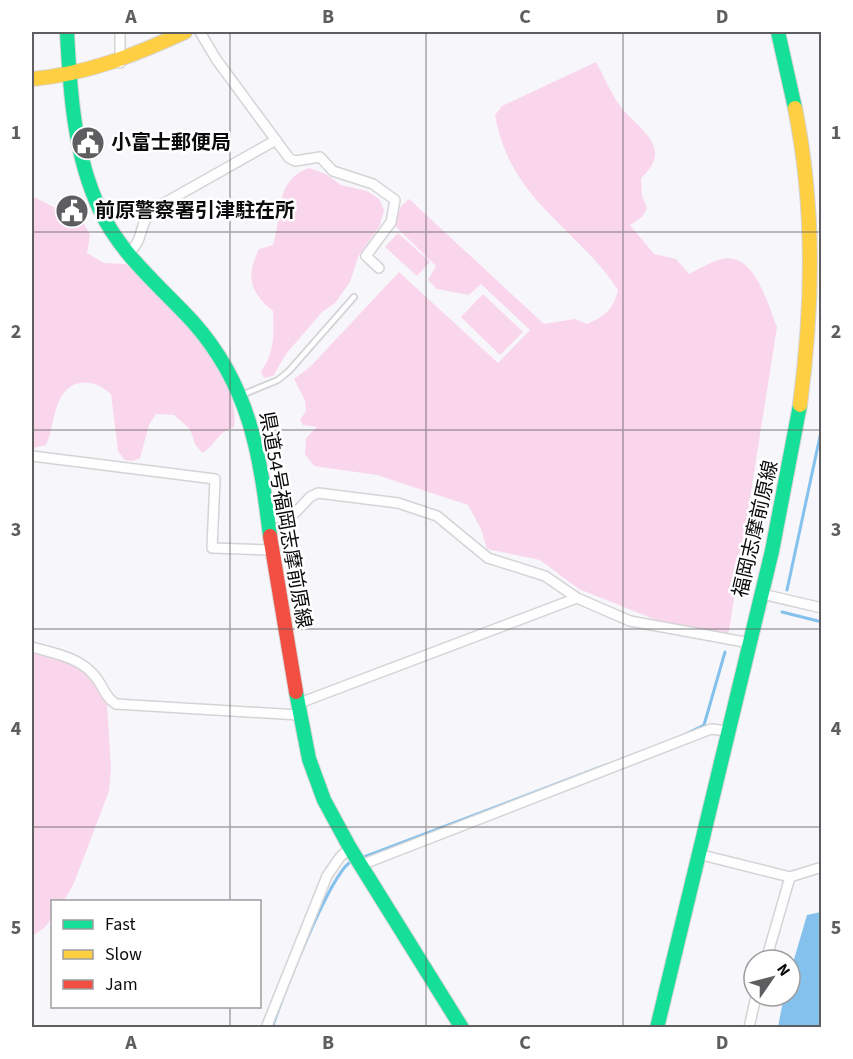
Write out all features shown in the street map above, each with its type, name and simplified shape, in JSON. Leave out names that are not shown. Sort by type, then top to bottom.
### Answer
[{"type":"main road","name":"県道54号福岡志摩前原線","points":[[67,32],[78,144],[90,190],[105,222],[128,254],[216,348],[241,395],[267,520],[270,550],[277,570],[298,710],[309,759],[324,800],[350,848],[462,1028]]},
{"type":"main road","points":[[32,79],[71,74],[120,63],[184,32]]},
{"type":"main road","name":"福岡志摩前原線","points":[[657,1028],[762,594],[790,474],[801,414],[810,337],[812,262],[810,220],[798,123],[778,32]]},
{"type":"street","points":[[120,32],[120,63]]},
{"type":"street","points":[[200,32],[216,59],[276,140],[295,161],[320,157],[333,171],[373,184],[395,200],[391,222],[366,256],[379,268]]},
{"type":"street","points":[[128,254],[139,244],[144,220],[152,210],[276,140]]},
{"type":"street","points":[[32,456],[215,479],[212,548],[270,550]]},
{"type":"street","points":[[267,520],[295,513],[310,497],[318,493],[398,503],[437,516],[488,558],[545,576],[577,598],[630,621],[750,643]]},
{"type":"street","points":[[762,594],[822,608]]},
{"type":"street","points":[[32,647],[73,659],[93,672],[108,699],[116,704],[298,710],[577,598]]},
{"type":"street","points":[[361,866],[711,729],[728,731]]},
{"type":"street","points":[[267,1028],[327,876],[340,857],[350,848]]},
{"type":"street","points":[[698,854],[790,877],[822,867]]},
{"type":"street","points":[[769,948],[790,877]]},
{"type":"street","points":[[749,1028],[753,1008]]},
{"type":"lane","points":[[241,395],[278,380],[289,371],[354,297]]},
{"type":"shaded area","points":[[596,62],[617,102],[644,131],[654,148],[655,157],[651,167],[641,178],[642,196],[647,208],[642,217],[630,225],[654,254],[676,259],[689,274],[718,260],[730,258],[741,262],[757,280],[777,327],[728,637],[674,627],[579,589],[540,560],[487,549],[481,529],[468,505],[377,475],[314,466],[305,454],[306,438],[317,427],[303,425],[300,420],[306,411],[305,400],[294,379],[310,367],[399,272],[498,363],[530,330],[481,284],[469,295],[437,289],[428,280],[436,266],[394,225],[401,206],[409,199],[544,324],[575,319],[587,324],[603,315],[614,303],[618,290],[583,248],[546,211],[515,170],[503,145],[495,115],[502,106]]},
{"type":"shaded area","points":[[309,168],[326,174],[341,185],[367,191],[379,199],[384,210],[380,225],[358,257],[350,282],[335,303],[322,312],[286,354],[273,376],[264,378],[261,371],[271,350],[273,311],[255,290],[252,283],[252,267],[259,249],[273,245],[284,190],[290,181]]},
{"type":"shaded area","points":[[32,196],[83,222],[90,235],[87,253],[104,263],[126,264],[179,316],[214,360],[234,405],[234,427],[219,436],[202,453],[195,444],[190,429],[174,415],[156,414],[149,425],[140,458],[133,461],[125,460],[118,451],[111,394],[91,383],[77,384],[65,392],[58,404],[46,445],[32,448]]},
{"type":"shaded area","points":[[398,233],[430,262],[417,276],[385,247]]},
{"type":"shaded area","points":[[483,294],[523,332],[500,355],[461,317]]},
{"type":"shaded area","points":[[32,653],[76,665],[96,686],[107,705],[111,768],[109,791],[74,883],[65,900],[51,900],[51,914],[48,923],[32,936]]},
{"type":"water","points":[[821,912],[821,1027],[778,1027],[782,1008],[802,1008],[802,948],[797,948],[807,915]]},
{"type":"waterway","points":[[787,590],[822,427]]},
{"type":"waterway","points":[[782,612],[822,622]]},
{"type":"waterway","points":[[682,736],[704,725],[725,652]]},
{"type":"waterway","points":[[364,857],[606,765]]},
{"type":"waterway","points":[[272,1028],[295,966],[318,915],[329,892],[349,863]]},
{"type":"traffic: fast","points":[[67,32],[75,123],[91,189],[109,226],[130,256],[193,322],[228,371],[240,396],[256,449],[270,536]]},
{"type":"traffic: fast","points":[[778,32],[795,108]]},
{"type":"traffic: fast","points":[[657,1028],[772,551],[800,405]]},
{"type":"traffic: fast","points":[[296,692],[309,759],[324,800],[350,848],[462,1028]]},
{"type":"traffic: slow","points":[[32,79],[91,68],[185,32]]},
{"type":"traffic: slow","points":[[795,108],[806,183],[810,256],[808,330],[800,405]]},
{"type":"traffic: jam","points":[[270,536],[296,692]]},
{"type":"place","name":"小富士郵便局","points":[[88,143]]},
{"type":"place","name":"前原警察署引津駐在所","points":[[72,211]]}]
